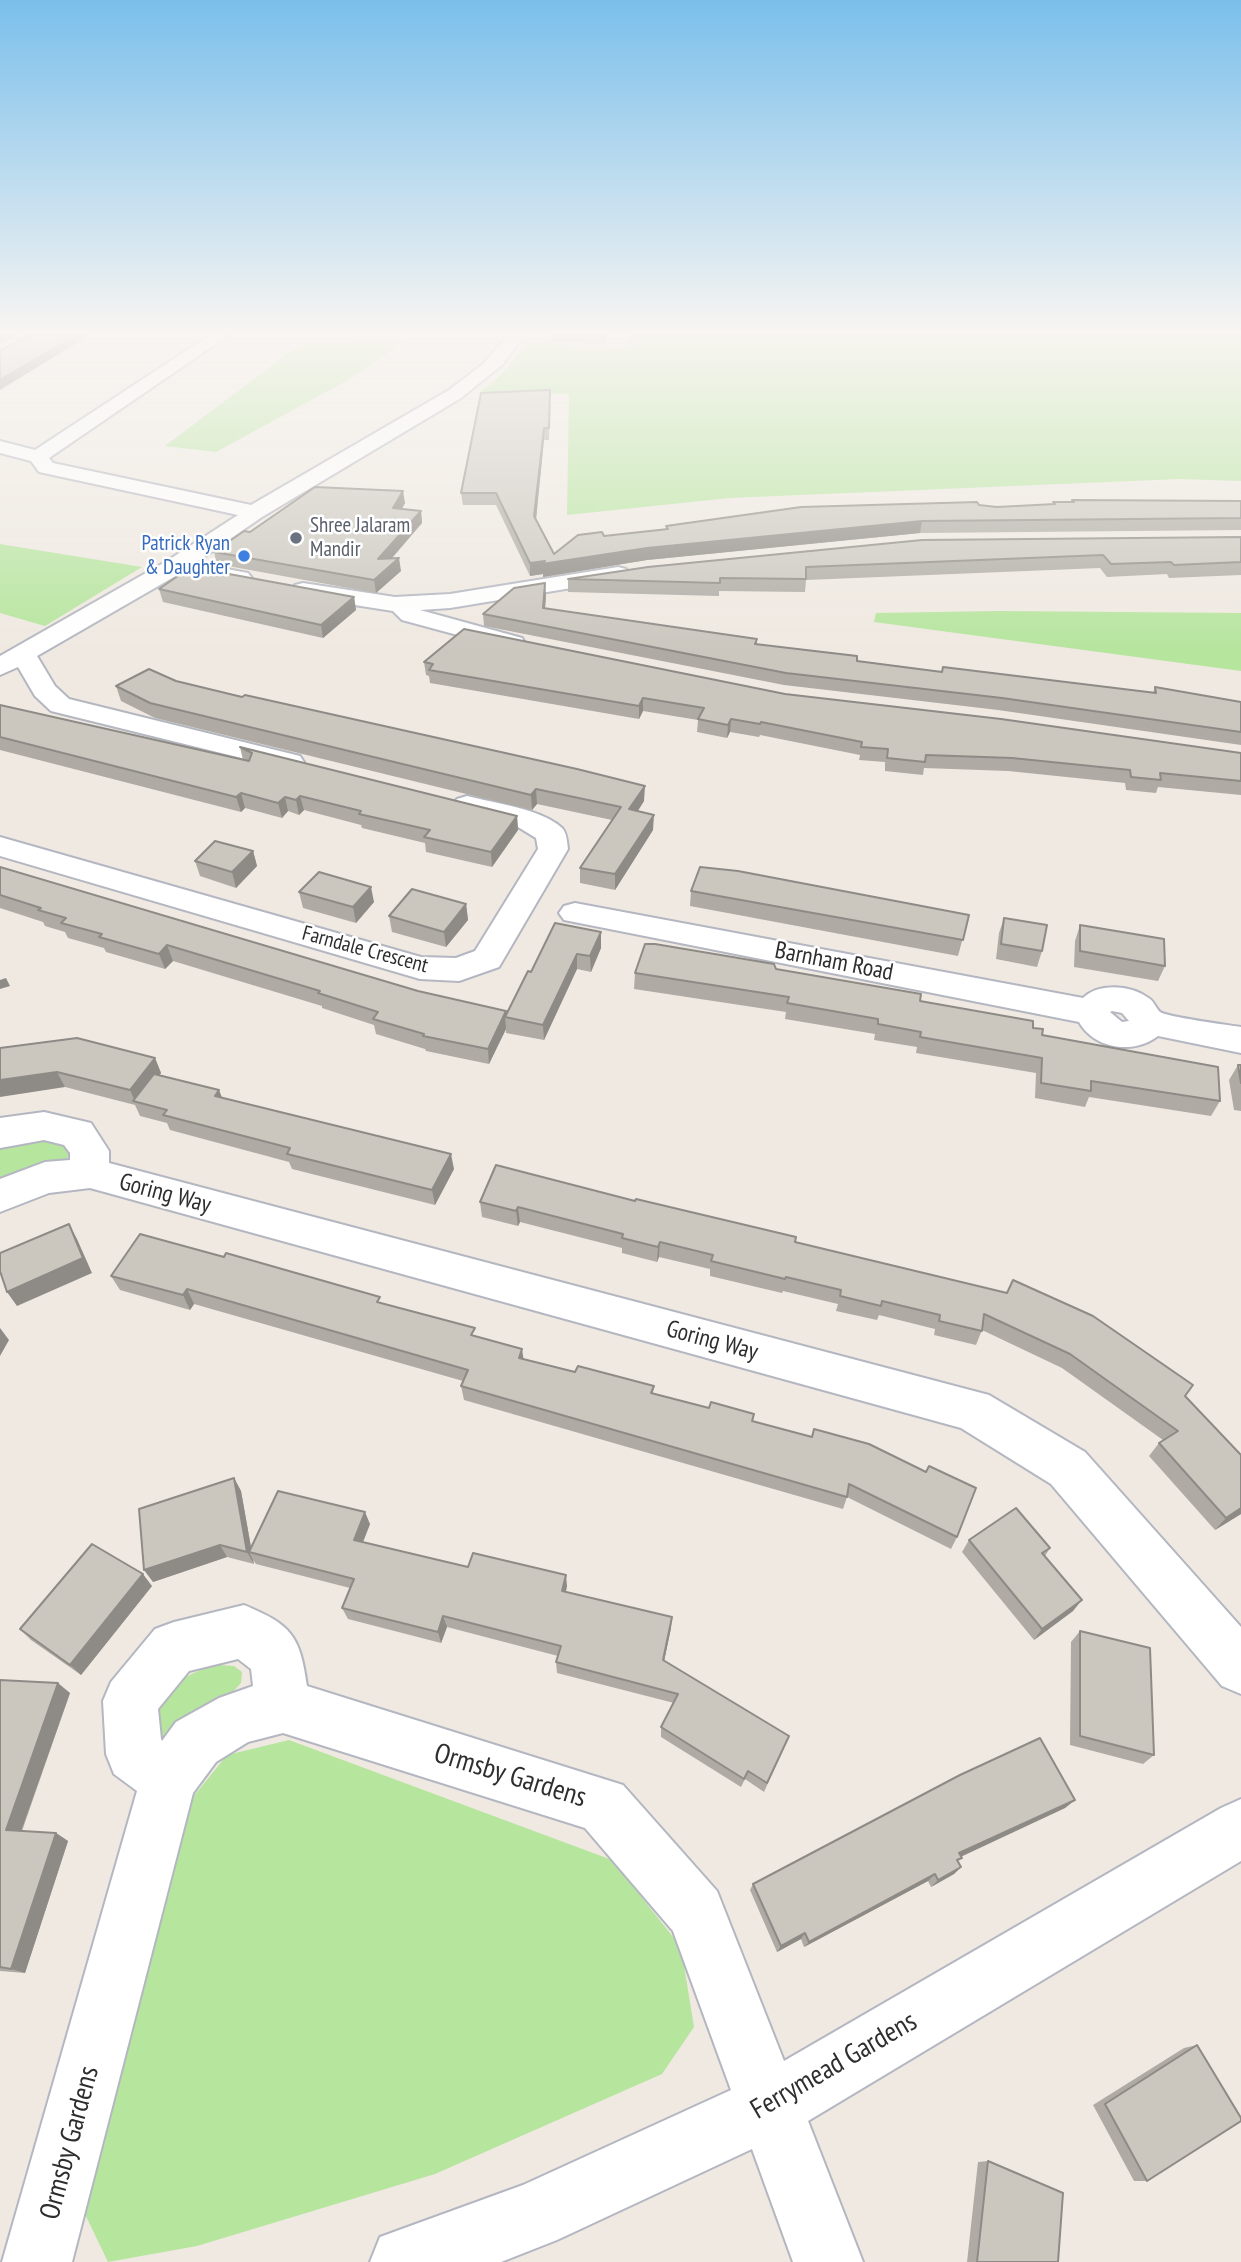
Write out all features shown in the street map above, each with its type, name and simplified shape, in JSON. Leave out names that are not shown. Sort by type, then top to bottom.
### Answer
[{"type":"street","points":[[38,457],[63,441]]},
{"type":"street","points":[[315,475],[310,465],[313,458],[341,441]]},
{"type":"street","points":[[314,768],[60,705],[12,661],[175,566],[254,512],[375,441]]},
{"type":"street","points":[[0,447],[38,457],[46,468],[254,512]]},
{"type":"street","points":[[175,566],[255,581]]},
{"type":"street","points":[[282,586],[362,601],[396,604],[450,600],[635,572]]},
{"type":"street","points":[[396,604],[411,615],[484,637],[532,646]]},
{"type":"street","name":"Farndale Crescent","points":[[0,846],[420,968],[459,970],[487,959],[553,849],[551,834],[529,821],[435,798]]},
{"type":"street","name":"Barnham Road","points":[[575,913],[1092,1012],[1098,1024],[1123,1035],[1140,1032],[1147,1023],[1241,1040]]},
{"type":"street","name":"Goring Way","points":[[0,1133],[44,1126],[77,1133],[89,1151],[90,1173]]},
{"type":"street","name":"Goring Way","points":[[0,1196],[45,1178],[90,1173],[972,1410],[1068,1468],[1241,1667]]},
{"type":"street","points":[[168,1780],[134,1754],[130,1701],[174,1648],[244,1631],[276,1655],[283,1706]]},
{"type":"street","name":"Ormsby Gardens","points":[[37,2262],[168,1780],[196,1742],[238,1717],[283,1706],[603,1805],[696,1912],[828,2262]]},
{"type":"street","name":"Ferrymead Gardens","points":[[405,2262],[533,2216],[769,2106],[1241,1828]]},
{"type":"green space","points":[[172,441],[237,441],[216,452],[165,446]]},
{"type":"green space","points":[[568,441],[1241,441],[1241,481],[1179,479],[730,498],[567,515]]},
{"type":"green space","points":[[0,544],[142,567],[45,626],[0,613]]},
{"type":"green space","points":[[876,613],[1241,613],[1241,671],[874,622]]},
{"type":"green space","points":[[34,1137],[59,1142],[69,1149],[68,1157],[62,1164],[0,1180],[0,1145]]},
{"type":"green space","points":[[220,1665],[234,1666],[242,1672],[241,1683],[231,1694],[171,1734],[161,1737],[152,1733],[159,1707],[173,1687],[194,1673]]},
{"type":"green space","points":[[289,1740],[612,1860],[681,1947],[694,2027],[662,2074],[435,2174],[197,2246],[108,2262],[84,2212],[193,1797],[227,1755]]},
{"type":"building","points":[[471,441],[543,441],[534,516],[554,554],[578,535],[602,532],[604,536],[668,529],[666,526],[801,507],[977,502],[979,505],[997,507],[1074,502],[1072,500],[1241,501],[1241,518],[922,521],[647,548],[542,564],[545,561],[530,563],[496,493],[461,493]]},
{"type":"building","points":[[315,487],[403,491],[393,508],[421,511],[378,559],[399,558],[374,580],[214,552],[244,531],[250,532]]},
{"type":"building","points":[[1241,537],[1241,562],[1111,564],[1103,555],[806,567],[806,579],[720,578],[720,583],[568,579],[648,567],[922,540]]},
{"type":"building","points":[[191,567],[354,597],[321,625],[159,589]]},
{"type":"building","points":[[545,583],[543,608],[757,639],[755,644],[857,656],[857,661],[942,672],[943,667],[1156,693],[1155,687],[1241,702],[1241,732],[1002,698],[786,673],[483,614],[514,588]]},
{"type":"building","points":[[464,629],[785,694],[1001,719],[1241,753],[1241,781],[1160,773],[1161,780],[1131,777],[1130,770],[1012,758],[926,755],[925,762],[887,758],[888,749],[861,747],[862,742],[761,722],[731,719],[728,725],[698,719],[704,708],[643,698],[639,706],[429,670],[433,664],[424,662]]},
{"type":"building","points":[[149,669],[176,681],[242,697],[245,695],[645,786],[629,809],[654,815],[615,874],[580,868],[621,807],[536,789],[531,795],[150,703],[116,686]]},
{"type":"building","points":[[0,705],[249,761],[252,753],[240,747],[517,816],[491,852],[424,837],[430,830],[359,814],[361,811],[300,796],[296,800],[285,797],[278,803],[241,793],[236,797],[0,737]]},
{"type":"building","points":[[215,841],[253,851],[232,872],[195,861]]},
{"type":"building","points":[[0,867],[418,991],[506,1011],[488,1049],[423,1036],[424,1034],[373,1019],[378,1012],[318,993],[320,991],[167,945],[159,954],[61,923],[66,918],[0,895]]},
{"type":"building","points":[[700,867],[738,871],[969,915],[963,940],[691,891]]},
{"type":"building","points":[[319,872],[371,887],[353,907],[299,892]]},
{"type":"building","points":[[412,889],[466,904],[444,932],[389,916]]},
{"type":"building","points":[[1004,918],[1047,925],[1042,951],[1001,944]]},
{"type":"building","points":[[555,923],[601,932],[590,956],[577,954],[543,1025],[505,1017],[528,971],[531,972]]},
{"type":"building","points":[[1080,925],[1164,939],[1165,966],[1080,951]]},
{"type":"building","points":[[645,944],[774,964],[776,969],[921,994],[920,1001],[1033,1021],[1033,1028],[1043,1029],[1042,1035],[1218,1067],[1220,1101],[1091,1081],[1091,1091],[1041,1083],[1042,1058],[920,1037],[921,1032],[878,1024],[878,1019],[787,1003],[789,997],[635,973]]},
{"type":"building","points":[[77,1038],[155,1058],[130,1090],[57,1072],[0,1080],[0,1048]]},
{"type":"building","points":[[154,1074],[219,1090],[215,1096],[451,1154],[432,1190],[287,1154],[290,1148],[163,1115],[167,1110],[133,1101]]},
{"type":"building","points":[[496,1165],[635,1201],[636,1199],[796,1237],[795,1242],[1007,1293],[1013,1280],[1093,1316],[1193,1385],[1185,1396],[1241,1455],[1241,1508],[1226,1518],[1159,1443],[1178,1431],[1070,1354],[984,1314],[982,1331],[939,1321],[940,1315],[882,1301],[881,1306],[840,1296],[841,1290],[711,1261],[713,1255],[660,1242],[658,1247],[622,1238],[623,1234],[518,1207],[516,1211],[480,1202]]},
{"type":"building","points":[[69,1224],[83,1258],[7,1292],[0,1271],[0,1253]]},
{"type":"building","points":[[140,1234],[224,1257],[226,1253],[380,1297],[377,1302],[475,1328],[471,1335],[522,1349],[519,1358],[575,1372],[578,1366],[654,1386],[651,1393],[709,1408],[711,1402],[754,1414],[752,1421],[812,1437],[814,1429],[869,1444],[926,1472],[929,1466],[976,1488],[957,1537],[849,1484],[847,1497],[461,1386],[468,1370],[187,1289],[183,1295],[111,1276]]},
{"type":"building","points":[[234,1478],[247,1552],[220,1545],[144,1570],[139,1509]]},
{"type":"building","points":[[278,1491],[365,1512],[354,1540],[468,1567],[473,1553],[566,1575],[562,1591],[672,1617],[663,1660],[789,1736],[767,1783],[748,1771],[744,1779],[661,1727],[678,1694],[556,1662],[561,1646],[443,1616],[438,1632],[342,1608],[354,1579],[249,1552]]},
{"type":"building","points":[[1016,1508],[1050,1548],[1042,1553],[1082,1600],[1042,1629],[969,1540]]},
{"type":"building","points":[[92,1544],[143,1574],[70,1665],[20,1629]]},
{"type":"building","points":[[1080,1631],[1150,1648],[1154,1755],[1080,1736]]},
{"type":"building","points":[[0,1680],[58,1683],[6,1830],[56,1833],[11,1969],[0,1967]]},
{"type":"building","points":[[1040,1738],[1075,1800],[959,1853],[962,1858],[957,1860],[961,1867],[938,1880],[935,1874],[809,1942],[805,1933],[781,1946],[753,1884],[960,1775]]},
{"type":"building","points":[[1197,2045],[1241,2121],[1147,2181],[1105,2104]]},
{"type":"building","points":[[988,2161],[1063,2193],[1058,2262],[977,2262]]},
{"type":"place","name":"Shree Jalaram Mandir","points":[[296,538]]},
{"type":"place","name":"Patrick Ryan & Daughter","points":[[244,556]]}]
